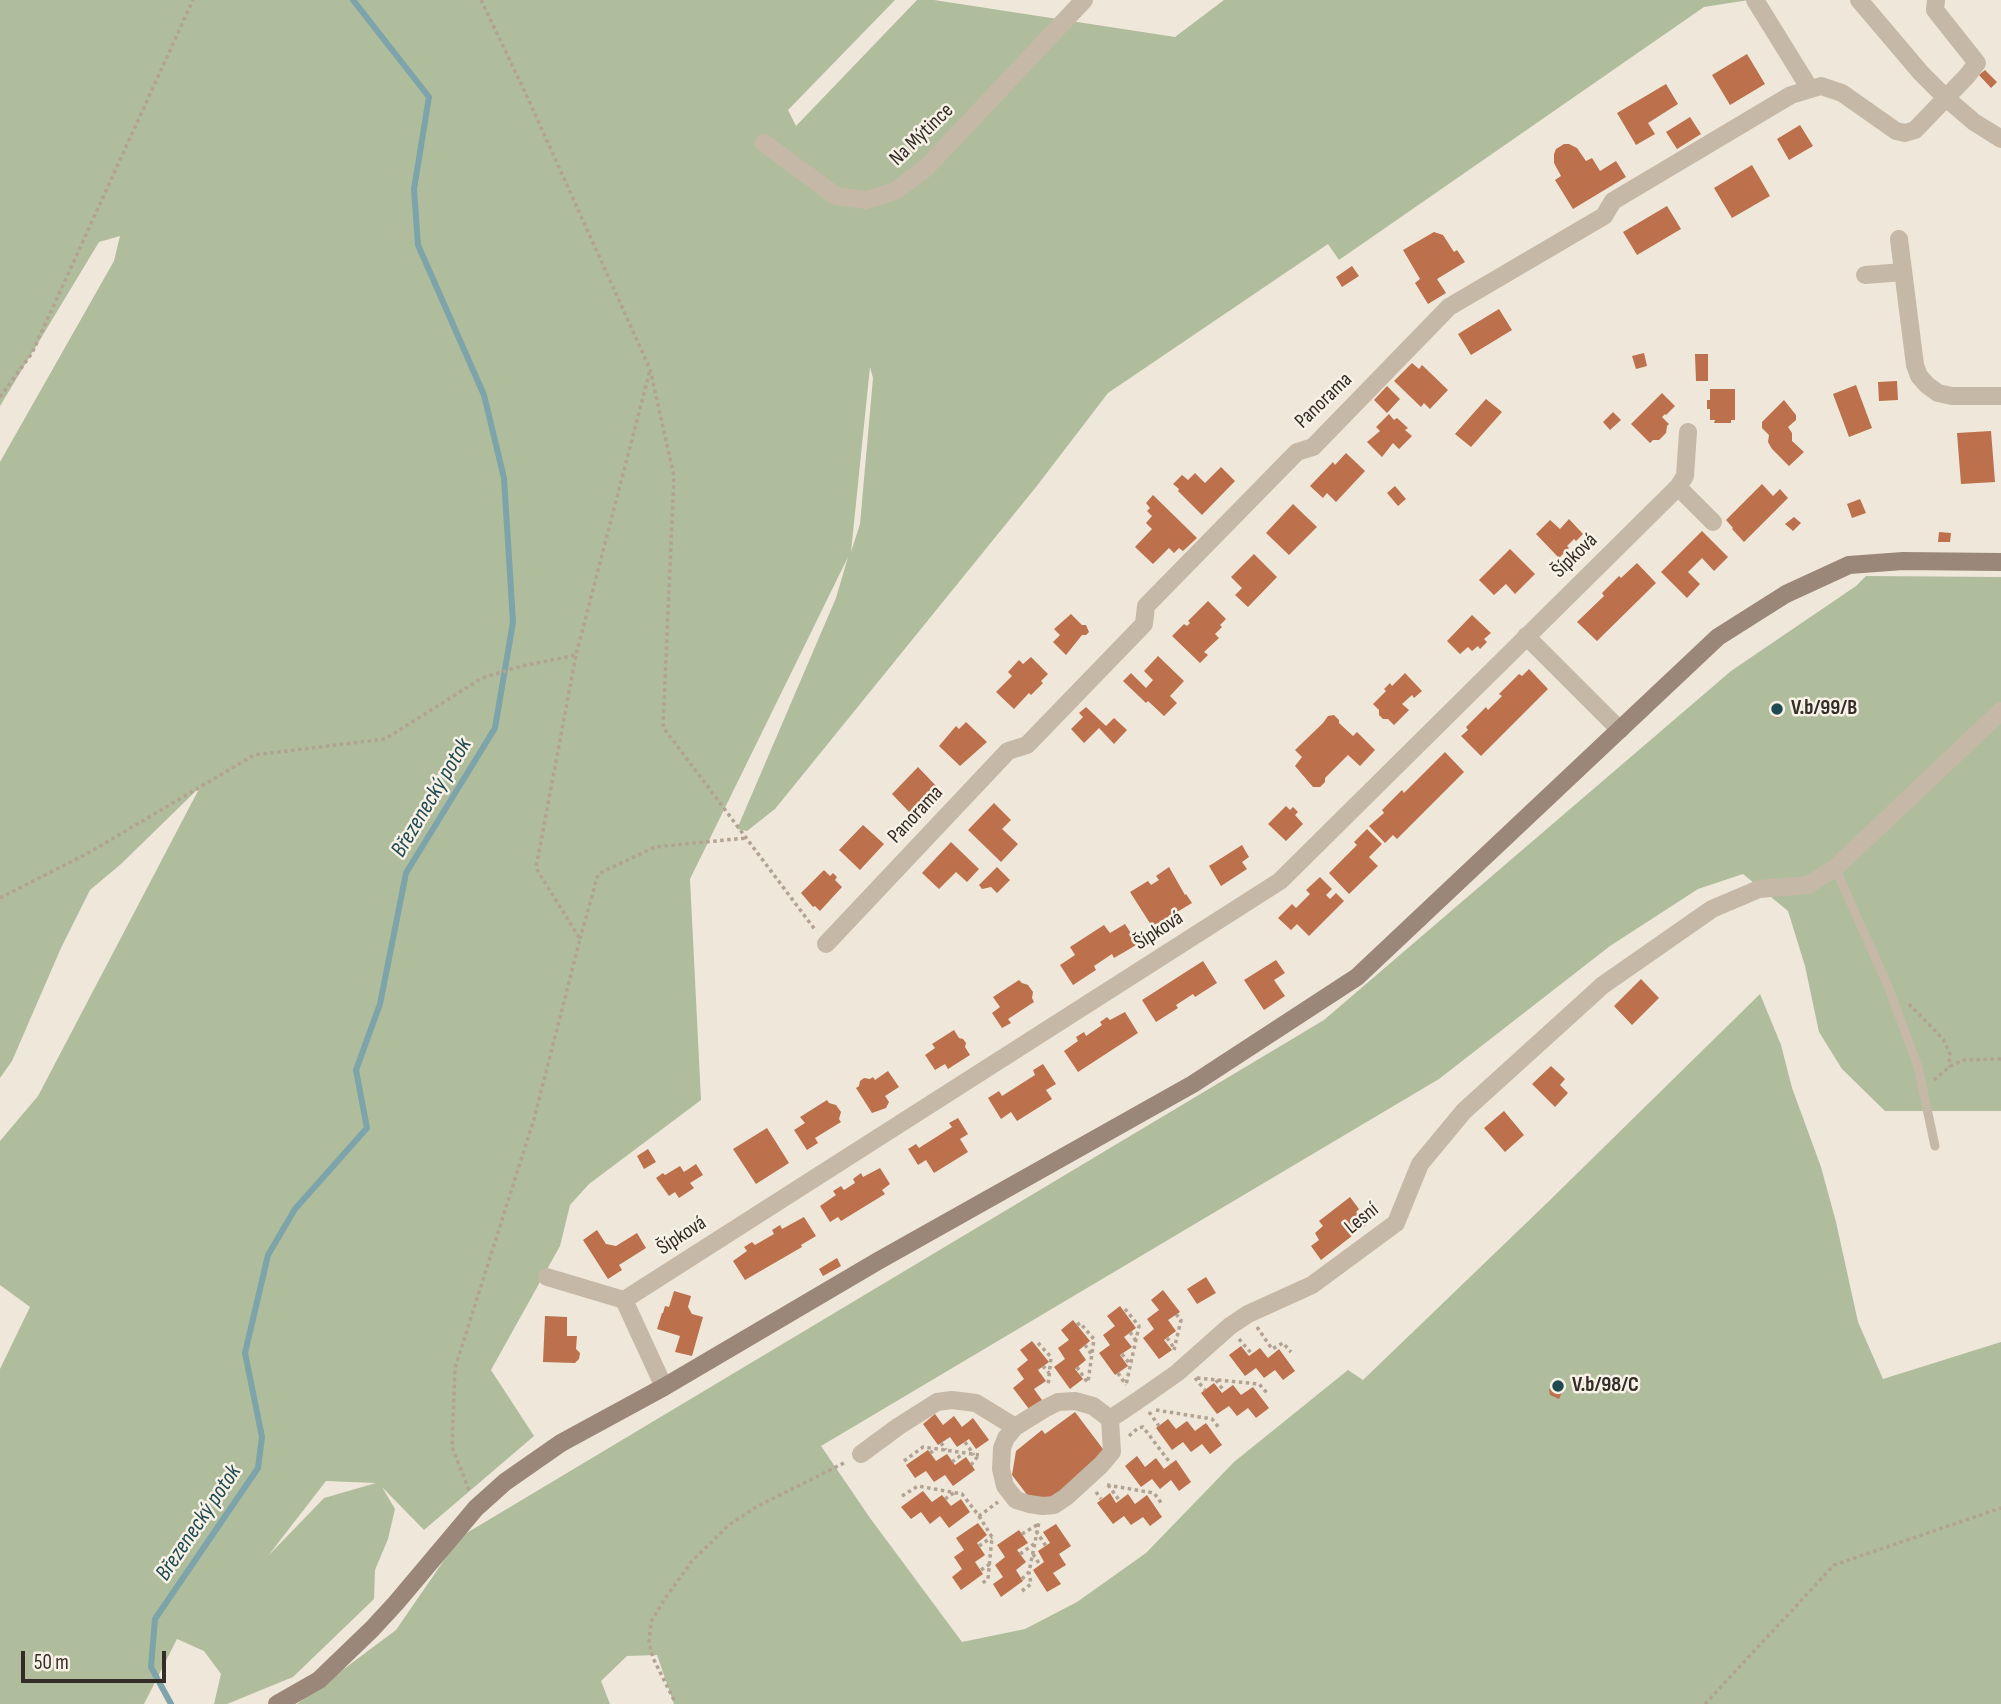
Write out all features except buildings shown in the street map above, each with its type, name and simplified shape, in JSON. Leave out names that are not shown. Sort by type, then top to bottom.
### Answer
[{"type":"street","name":"Na Mýtince","points":[[764,143],[836,196],[866,200],[895,191],[926,168],[1084,0]]},
{"type":"street","points":[[1755,0],[1810,89],[1821,86],[1842,93],[1896,131],[1905,133],[1915,130],[1977,63],[1935,10],[1936,0]]},
{"type":"street","points":[[1859,0],[1946,98],[1973,122],[2001,139]]},
{"type":"street","name":"Panorama","points":[[826,944],[1007,751],[1027,745],[1144,624],[1146,606],[1297,452],[1314,447],[1449,307],[1604,216],[1613,201],[1791,95],[1810,89]]},
{"type":"street","points":[[1899,239],[1915,365],[1919,376],[1938,393],[1952,396],[2001,396]]},
{"type":"street","points":[[1866,275],[1903,272]]},
{"type":"street","points":[[1688,432],[1685,476],[1678,487],[1713,522]]},
{"type":"street","name":"Šípková","points":[[624,1300],[1280,881],[1678,487]]},
{"type":"street","points":[[277,1704],[319,1680],[372,1629],[476,1508],[505,1482],[561,1443],[664,1387],[878,1261],[1193,1083],[1357,977],[1718,637],[1786,594],[1849,565],[1903,561],[2001,562]]},
{"type":"street","points":[[1526,636],[1620,730]]},
{"type":"street","name":"Lesní","points":[[1110,1419],[1177,1373],[1230,1326],[1248,1314],[1312,1285],[1396,1223],[1420,1164],[1464,1111],[1603,985],[1712,909],[1759,889],[1808,885],[1835,868],[2001,711]]},
{"type":"street","points":[[547,1277],[624,1300],[664,1387]]},
{"type":"street","points":[[861,1454],[937,1402],[964,1401],[975,1404],[1015,1427]]},
{"type":"street","points":[[1075,1401],[1093,1406],[1110,1419],[1112,1452],[1084,1480],[1040,1515],[1029,1504],[1016,1500],[1005,1486],[1001,1469],[1002,1448],[1006,1438],[1015,1427],[1044,1409],[1058,1402],[1075,1401]]},
{"type":"lane","points":[[1835,868],[1888,986],[1918,1067],[1935,1146]]},
{"type":"path","points":[[0,397],[32,353],[193,0]]},
{"type":"path","points":[[481,0],[650,369],[674,476],[663,727],[826,944]]},
{"type":"path","points":[[580,939],[536,868],[576,655],[650,369]]},
{"type":"path","points":[[0,898],[90,852],[254,755],[385,739],[482,678],[522,666],[576,655]]},
{"type":"path","points":[[476,1508],[452,1447],[455,1368],[534,1119],[598,874],[655,847],[746,838]]},
{"type":"path","points":[[1888,986],[1918,1011],[1943,1039],[1950,1054],[1950,1067]]},
{"type":"path","points":[[1918,1067],[1935,1081],[1950,1067],[1963,1060],[2001,1059]]},
{"type":"path","points":[[1125,1309],[1139,1326],[1126,1385]]},
{"type":"path","points":[[1172,1357],[1181,1320],[1176,1314]]},
{"type":"path","points":[[1248,1314],[1272,1349],[1283,1343],[1291,1352]]},
{"type":"path","points":[[1077,1325],[1080,1323],[1094,1339],[1088,1382]]},
{"type":"path","points":[[1130,1332],[1136,1341]]},
{"type":"path","points":[[1167,1338],[1174,1349]]},
{"type":"path","points":[[1038,1343],[1051,1357],[1044,1409]]},
{"type":"path","points":[[1085,1345],[1092,1355]]},
{"type":"path","points":[[1122,1354],[1130,1365]]},
{"type":"path","points":[[1044,1366],[1049,1373]]},
{"type":"path","points":[[1195,1378],[1259,1384],[1267,1393]]},
{"type":"path","points":[[1216,1380],[1224,1391]]},
{"type":"path","points":[[1147,1408],[1212,1419],[1220,1429]]},
{"type":"path","points":[[1112,1452],[1138,1428],[1143,1427],[1171,1464]]},
{"type":"path","points":[[904,1461],[923,1447],[976,1455],[965,1442]]},
{"type":"path","points":[[941,1443],[946,1450]]},
{"type":"path","points":[[930,1453],[936,1449]]},
{"type":"path","points":[[953,1462],[964,1453]]},
{"type":"path","points":[[674,1700],[653,1658],[649,1643],[651,1622],[692,1561],[729,1525],[756,1507],[861,1454]]},
{"type":"path","points":[[1084,1480],[1154,1493],[1162,1504]]},
{"type":"path","points":[[1108,1485],[1119,1500]]},
{"type":"path","points":[[902,1496],[918,1486],[961,1494],[992,1537],[988,1579],[980,1585]]},
{"type":"path","points":[[925,1494],[934,1488]]},
{"type":"path","points":[[945,1499],[955,1492]]},
{"type":"path","points":[[979,1516],[1011,1493]]},
{"type":"path","points":[[1706,1704],[1834,1565],[2001,1508]]},
{"type":"path","points":[[1022,1591],[1031,1584],[1028,1572],[1040,1515]]},
{"type":"path","points":[[1022,1534],[1040,1515]]},
{"type":"path","points":[[1037,1531],[1046,1546]]},
{"type":"path","points":[[979,1546],[992,1537]]},
{"type":"path","points":[[1020,1554],[1034,1544]]},
{"type":"path","points":[[1032,1552],[1040,1565]]},
{"type":"path","points":[[981,1570],[989,1564]]},
{"type":"path","points":[[1022,1578],[1028,1572]]},
{"type":"green space","points":[[0,0],[895,0],[788,110],[796,126],[917,0],[934,0],[1175,37],[1224,0],[1749,0],[1704,7],[1339,260],[1328,244],[1108,393],[1036,487],[775,809],[747,831],[737,829],[836,598],[848,557],[690,879],[701,1100],[589,1184],[570,1205],[560,1246],[491,1370],[534,1436],[424,1530],[382,1487],[395,1509],[388,1539],[375,1570],[374,1599],[293,1677],[227,1704],[214,1704],[221,1674],[204,1651],[177,1639],[144,1704],[0,1704],[0,1369],[30,1307],[0,1285],[0,1141],[38,1096],[200,787],[121,864],[90,890],[61,948],[12,1061],[0,1078],[0,462],[114,261],[120,236],[99,242],[0,406]],"holes":[[[870,367],[873,378],[860,524],[851,552]],[[326,1481],[376,1483],[324,1498],[268,1556]]]},
{"type":"green space","points":[[1866,576],[2001,577],[2001,1111],[1885,1111],[1842,1069],[1819,1032],[1805,966],[1788,911],[1743,874],[1698,889],[1610,946],[1439,1079],[821,1446],[870,1518],[962,1642],[1025,1629],[1077,1602],[1146,1553],[1234,1462],[1348,1370],[1363,1380],[1760,994],[1781,1045],[1792,1088],[1821,1167],[1858,1322],[1883,1379],[2001,1342],[2001,1704],[674,1704],[657,1655],[627,1656],[601,1681],[610,1704],[297,1704],[396,1630],[460,1537],[1324,1020],[1731,671],[1856,586]]},
{"type":"waterway","name":"Březenecký potok","points":[[171,1704],[151,1667],[155,1619],[258,1468],[262,1437],[245,1353],[268,1255],[295,1209],[367,1128],[356,1070],[380,1004],[406,873],[495,728],[513,622],[504,478],[484,395],[418,245],[414,189],[429,97],[353,0]]},
{"type":"place","name":"V.b/99/B","points":[[1777,709]]},
{"type":"place","name":"V.b/98/C","points":[[1558,1386]]}]
